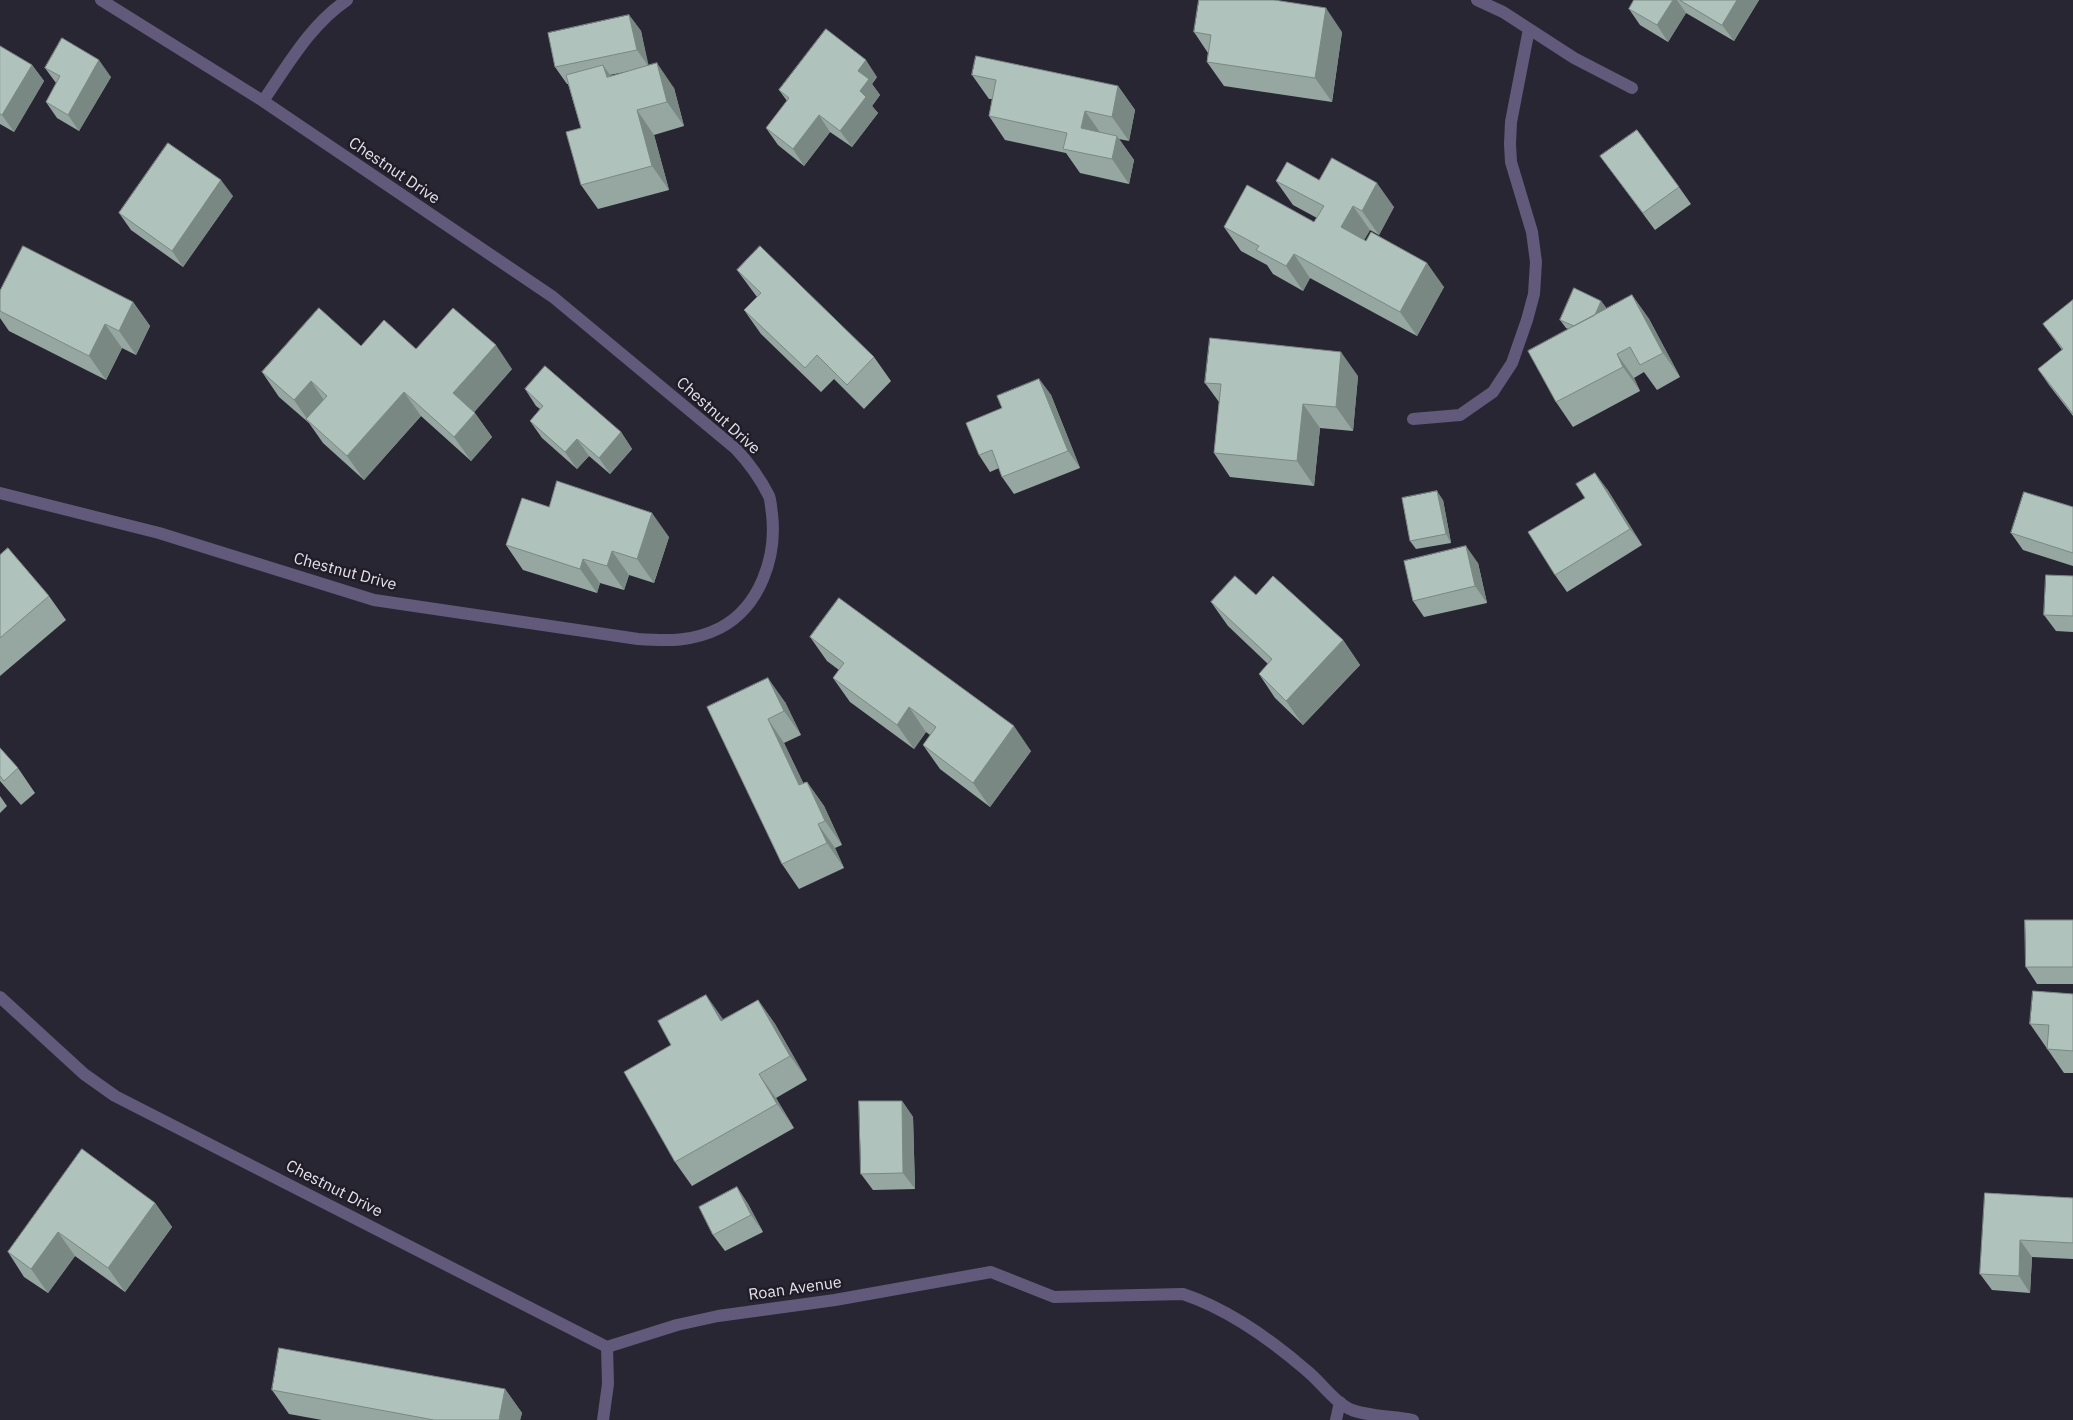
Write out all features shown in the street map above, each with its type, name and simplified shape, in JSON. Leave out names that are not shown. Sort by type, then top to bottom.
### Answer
[{"type":"street","name":"Chestnut Drive","points":[[0,493],[159,534],[374,600],[638,639],[675,641],[698,636],[720,628],[737,616],[759,587],[768,571],[773,542],[770,497],[754,469],[736,449],[553,297],[263,101],[101,0]]},
{"type":"street","points":[[263,101],[314,28],[334,8],[348,0]]},
{"type":"street","points":[[1477,0],[1503,12],[1574,58],[1632,88]]},
{"type":"street","points":[[1413,419],[1460,414],[1493,392],[1512,363],[1527,320],[1534,294],[1536,262],[1532,232],[1511,162],[1510,144],[1511,122],[1529,29]]},
{"type":"street","name":"Chestnut Drive","points":[[0,997],[84,1074],[115,1096],[607,1347]]},
{"type":"street","name":"Roan Avenue","points":[[607,1347],[677,1325],[718,1316],[835,1300],[991,1272],[1054,1297],[1183,1294],[1199,1300],[1279,1346],[1319,1380],[1340,1402]]},
{"type":"street","points":[[603,1420],[608,1384],[607,1347]]},
{"type":"street","points":[[1336,1420],[1340,1402],[1352,1410],[1413,1420]]},
{"type":"building","points":[[1199,0],[1274,0],[1326,8],[1315,78],[1207,62],[1211,35],[1194,32]]},
{"type":"building","points":[[1634,0],[1673,0],[1657,25],[1629,9]]},
{"type":"building","points":[[1680,0],[1737,0],[1722,25]]},
{"type":"building","points":[[629,15],[637,50],[555,67],[548,33]]},
{"type":"building","points":[[826,29],[866,60],[858,71],[869,79],[860,91],[866,97],[840,131],[819,115],[793,149],[766,128],[789,98],[779,90]]},
{"type":"building","points":[[62,38],[99,60],[68,115],[46,102],[60,76],[45,68]]},
{"type":"building","points":[[0,46],[32,65],[2,115],[0,114]]},
{"type":"building","points":[[976,56],[1118,86],[1112,117],[1085,111],[1081,128],[1117,136],[1112,159],[1063,149],[1067,133],[989,116],[996,80],[972,75]]},
{"type":"building","points":[[657,63],[667,102],[637,110],[652,166],[581,185],[566,132],[581,128],[566,75],[603,65],[607,77]]},
{"type":"building","points":[[1637,130],[1679,187],[1643,213],[1600,156]]},
{"type":"building","points":[[168,143],[221,180],[172,251],[119,213]]},
{"type":"building","points":[[1332,158],[1377,183],[1362,211],[1353,206],[1341,227],[1366,241],[1371,232],[1427,263],[1400,312],[1294,254],[1286,266],[1256,250],[1259,246],[1224,227],[1247,185],[1314,222],[1324,206],[1276,181],[1287,162],[1319,180]]},
{"type":"building","points":[[23,246],[133,302],[119,331],[105,324],[89,356],[0,311],[0,291]]},
{"type":"building","points":[[760,246],[874,357],[847,385],[817,355],[805,368],[744,310],[761,293],[737,270]]},
{"type":"building","points":[[1574,288],[1601,301],[1595,315],[1574,326],[1560,320]]},
{"type":"building","points":[[1632,295],[1663,353],[1640,365],[1630,347],[1617,354],[1623,367],[1556,402],[1528,351]]},
{"type":"building","points":[[2073,300],[2073,414],[2038,369],[2063,349],[2043,324]]},
{"type":"building","points":[[319,308],[361,346],[384,320],[416,349],[453,308],[496,345],[453,393],[475,413],[454,437],[404,392],[347,456],[306,419],[327,396],[311,381],[294,400],[262,372]]},
{"type":"building","points":[[1210,338],[1341,352],[1336,407],[1303,404],[1297,461],[1214,453],[1221,384],[1205,383]]},
{"type":"building","points":[[545,366],[621,432],[599,458],[577,439],[565,452],[530,421],[543,406],[525,389]]},
{"type":"building","points":[[1039,379],[1068,451],[1002,477],[992,450],[979,455],[966,423],[1002,408],[997,396]]},
{"type":"building","points":[[1595,473],[1630,529],[1555,575],[1528,532],[1585,498],[1576,484]]},
{"type":"building","points":[[557,481],[652,513],[637,559],[612,551],[607,566],[583,559],[580,569],[506,545],[522,498],[549,507]]},
{"type":"building","points":[[1437,491],[1446,534],[1410,541],[1402,498]]},
{"type":"building","points":[[2024,492],[2073,507],[2073,553],[2011,533]]},
{"type":"building","points":[[1466,546],[1475,586],[1413,601],[1404,561]]},
{"type":"building","points":[[8,548],[49,596],[0,638],[0,555]]},
{"type":"building","points":[[2046,575],[2073,576],[2073,616],[2044,615]]},
{"type":"building","points":[[1235,576],[1256,595],[1273,576],[1343,640],[1286,701],[1259,674],[1272,659],[1211,602]]},
{"type":"building","points":[[839,598],[1014,726],[973,783],[923,745],[936,727],[909,707],[897,725],[833,678],[844,663],[810,637]]},
{"type":"building","points":[[768,678],[784,711],[768,719],[799,785],[807,782],[825,821],[818,824],[827,843],[782,864],[707,707]]},
{"type":"building","points":[[0,748],[18,768],[4,781],[0,776]]},
{"type":"building","points":[[2025,920],[2073,920],[2073,967],[2026,967]]},
{"type":"building","points":[[2033,991],[2073,994],[2073,1051],[2047,1049],[2049,1025],[2030,1024]]},
{"type":"building","points":[[706,995],[721,1021],[758,1000],[790,1056],[759,1074],[777,1104],[675,1162],[624,1072],[671,1045],[658,1021]]},
{"type":"building","points":[[859,1101],[902,1101],[903,1173],[861,1174]]},
{"type":"building","points":[[82,1149],[155,1203],[108,1268],[58,1232],[31,1269],[8,1252]]},
{"type":"building","points":[[737,1187],[751,1215],[713,1235],[699,1207]]},
{"type":"building","points":[[1985,1193],[2073,1198],[2073,1243],[2020,1240],[2019,1276],[1980,1274]]},
{"type":"building","points":[[279,1348],[505,1389],[499,1420],[434,1420],[272,1390]]}]
